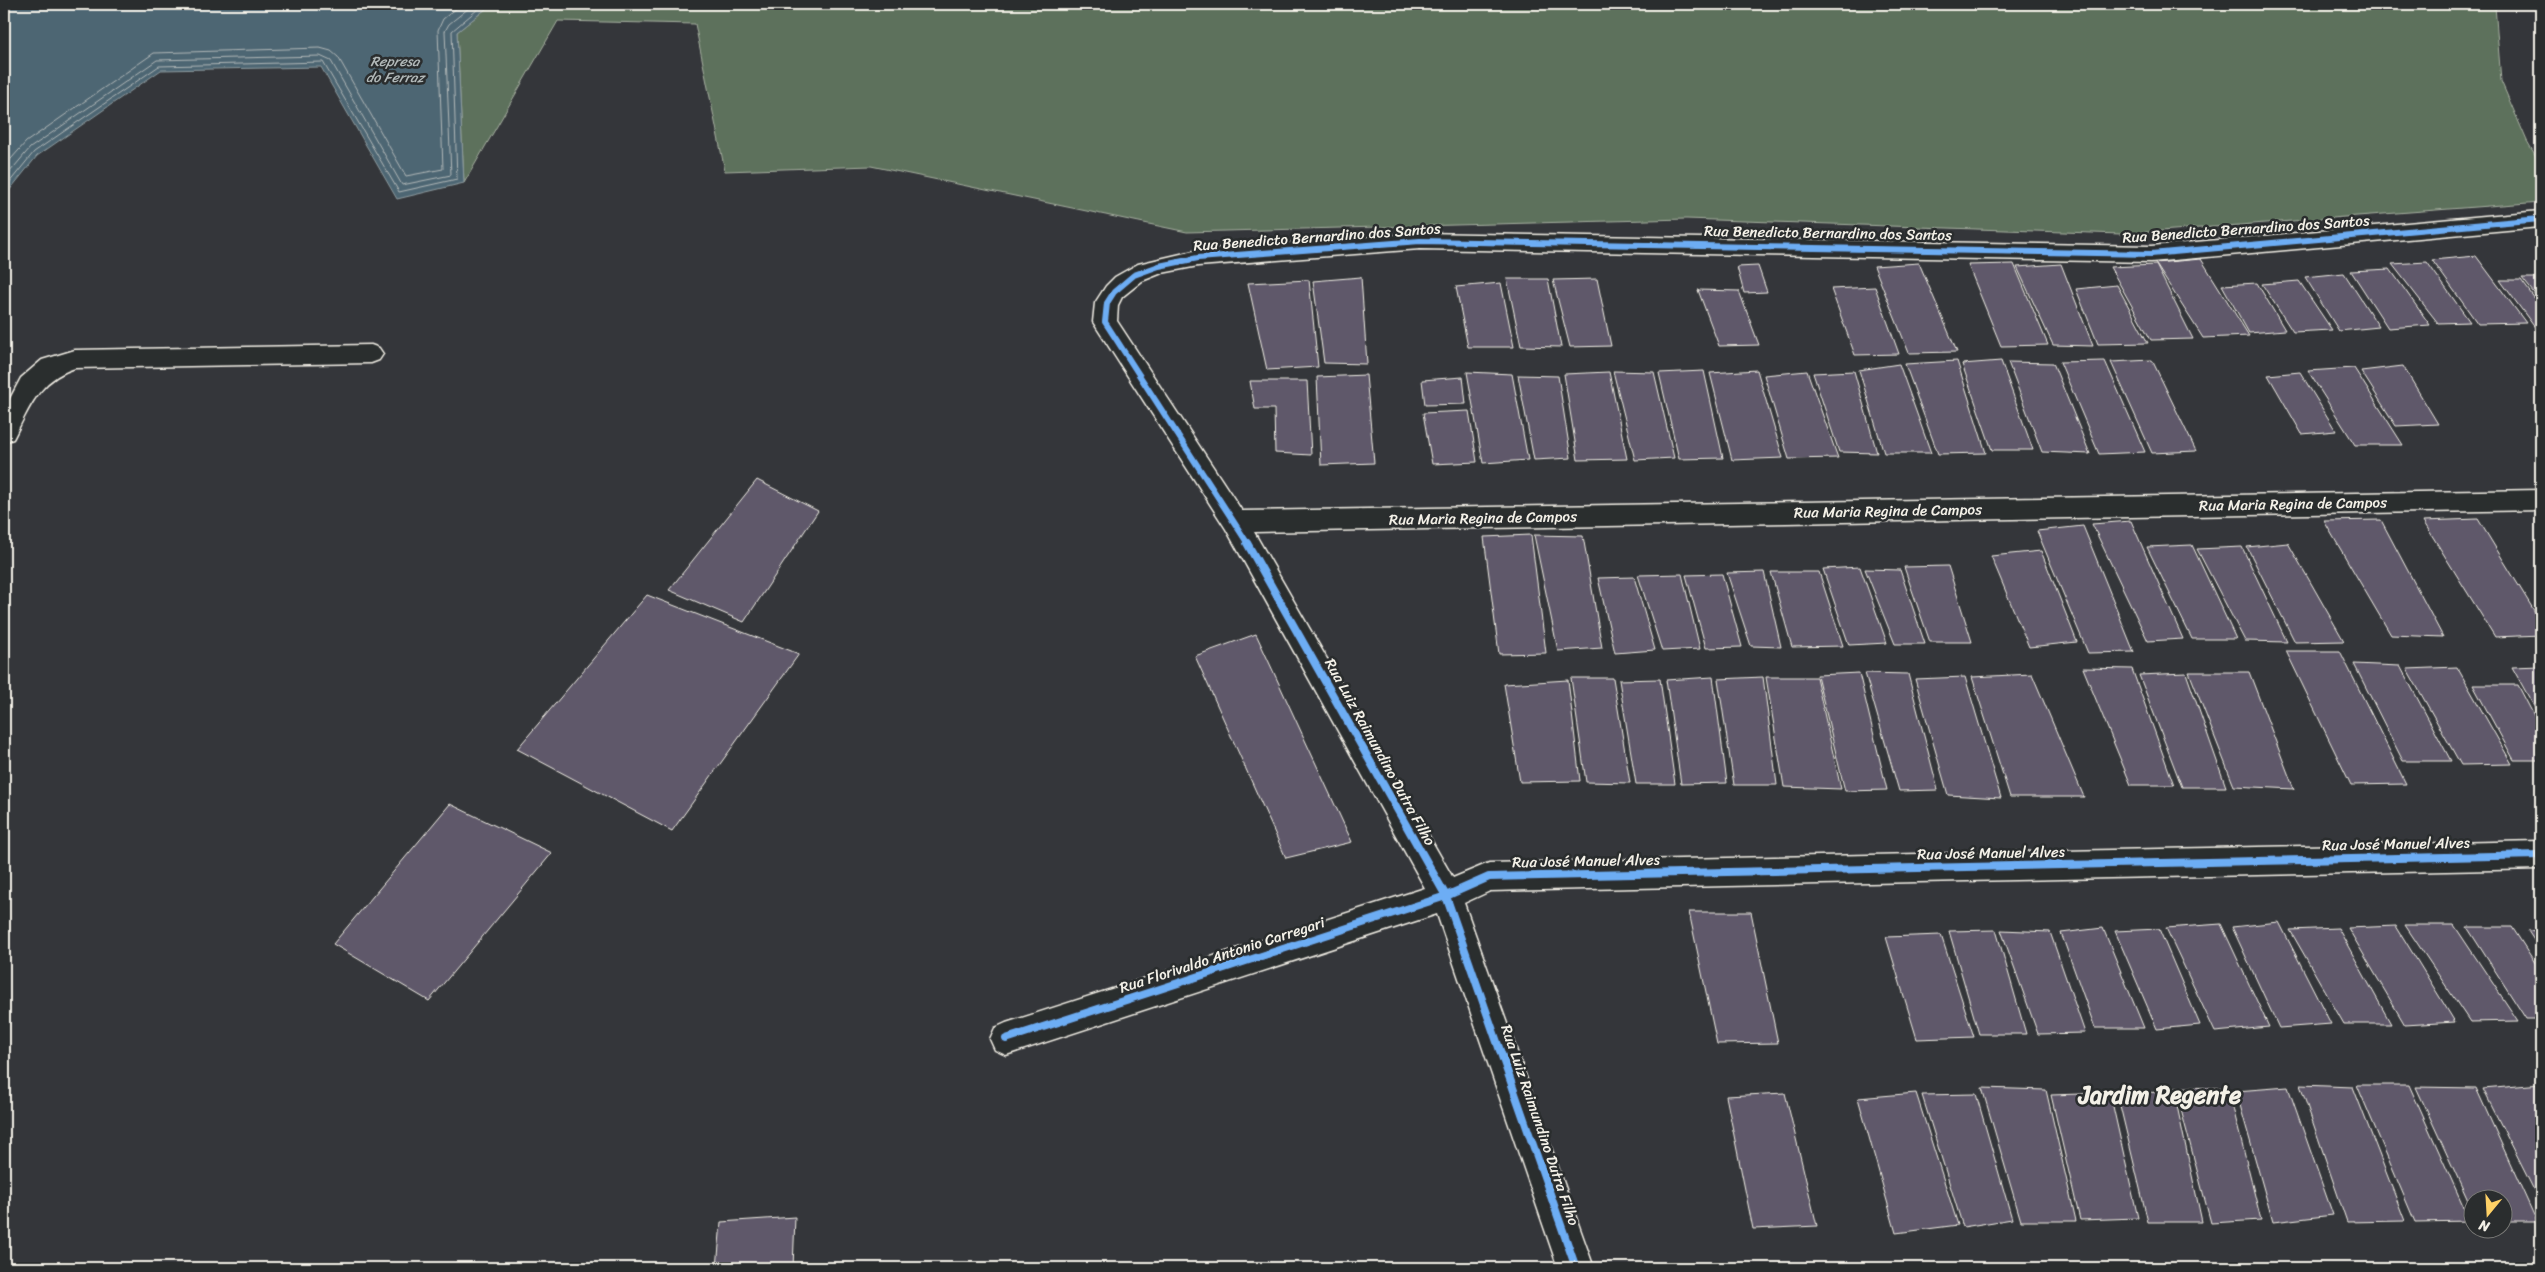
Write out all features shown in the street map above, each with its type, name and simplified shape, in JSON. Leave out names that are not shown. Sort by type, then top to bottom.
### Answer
[{"type":"street","name":"Rua Benedicto Bernardino dos Santos","points":[[1119,284],[1139,273],[1164,264],[1198,258],[1420,241],[2150,254],[2540,219]]},
{"type":"street","name":"Rua Luiz Raimundino Dutra Filho","points":[[1119,284],[1107,304],[1105,322],[1235,522],[1446,896],[1576,1268]]},
{"type":"street","points":[[4,432],[30,384],[51,366],[75,359],[371,354]]},
{"type":"street","name":"Rua Maria Regina de Campos","points":[[1235,522],[2541,500]]},
{"type":"street","name":"Rua José Manuel Alves","points":[[1446,896],[1489,877],[2541,855]]},
{"type":"street","name":"Rua Florivaldo Antonio Carregari","points":[[1006,1039],[1446,896]]},
{"type":"green space","points":[[492,4],[2502,4],[2495,6],[2501,81],[2527,141],[2541,165],[2541,202],[2121,234],[1686,219],[1187,232],[871,166],[725,171],[695,24],[558,21],[464,183],[457,32]]},
{"type":"water","name":"Represa do Ferraz","points":[[4,4],[492,4],[457,32],[464,183],[397,199],[321,67],[161,70],[37,156],[4,197]]},
{"type":"building","points":[[2476,256],[2526,323],[2478,324],[2432,260]]},
{"type":"building","points":[[2201,259],[2249,336],[2203,338],[2155,263]]},
{"type":"building","points":[[2427,262],[2470,322],[2438,323],[2392,264]]},
{"type":"building","points":[[1919,263],[1957,352],[1909,353],[1874,266]]},
{"type":"building","points":[[2014,264],[2048,345],[2001,346],[1968,265]]},
{"type":"building","points":[[2061,264],[2093,346],[2053,345],[2017,267]]},
{"type":"building","points":[[2156,265],[2193,339],[2151,340],[2110,267]]},
{"type":"building","points":[[1758,266],[1767,292],[1744,293],[1737,267]]},
{"type":"building","points":[[2390,269],[2430,325],[2388,328],[2351,271]]},
{"type":"building","points":[[2344,273],[2379,327],[2339,331],[2305,277]]},
{"type":"building","points":[[1361,277],[1367,364],[1324,363],[1313,281]]},
{"type":"building","points":[[2522,278],[2541,278],[2541,302]]},
{"type":"building","points":[[1507,279],[1548,279],[1561,347],[1521,346]]},
{"type":"building","points":[[1597,279],[1611,346],[1570,347],[1553,280]]},
{"type":"building","points":[[1309,280],[1318,367],[1267,370],[1248,283]]},
{"type":"building","points":[[2500,280],[2521,280],[2541,307],[2541,329],[2536,329]]},
{"type":"building","points":[[2299,281],[2332,330],[2293,332],[2262,284]]},
{"type":"building","points":[[1501,283],[1514,347],[1468,347],[1456,287]]},
{"type":"building","points":[[2257,283],[2285,330],[2249,333],[2222,285]]},
{"type":"building","points":[[2117,285],[2148,343],[2098,344],[2076,289]]},
{"type":"building","points":[[1875,287],[1899,354],[1855,355],[1831,289]]},
{"type":"building","points":[[1698,290],[1739,291],[1759,345],[1719,346]]},
{"type":"building","points":[[2152,360],[2196,451],[2152,453],[2111,362]]},
{"type":"building","points":[[1957,361],[1986,453],[1938,454],[1905,364]]},
{"type":"building","points":[[2001,361],[2033,450],[1992,450],[1962,364]]},
{"type":"building","points":[[2105,361],[2145,452],[2099,454],[2060,362]]},
{"type":"building","points":[[2008,362],[2053,363],[2090,454],[2042,452]]},
{"type":"building","points":[[1899,364],[1931,453],[1884,453],[1859,370]]},
{"type":"building","points":[[2403,366],[2438,424],[2396,426],[2361,371]]},
{"type":"building","points":[[2354,368],[2403,445],[2355,445],[2308,371]]},
{"type":"building","points":[[1757,370],[1783,458],[1732,460],[1710,373]]},
{"type":"building","points":[[1613,371],[1654,372],[1674,458],[1635,460]]},
{"type":"building","points":[[1704,371],[1723,458],[1679,459],[1659,373]]},
{"type":"building","points":[[1807,371],[1838,458],[1789,459],[1764,375]]},
{"type":"building","points":[[1854,371],[1877,453],[1839,452],[1813,373]]},
{"type":"building","points":[[1467,372],[1512,374],[1528,460],[1483,463]]},
{"type":"building","points":[[1609,372],[1627,459],[1578,460],[1564,374]]},
{"type":"building","points":[[2300,372],[2336,431],[2302,434],[2268,375]]},
{"type":"building","points":[[1366,375],[1374,463],[1321,465],[1317,377]]},
{"type":"building","points":[[1518,375],[1558,376],[1571,458],[1534,460]]},
{"type":"building","points":[[1463,377],[1466,404],[1425,405],[1422,380]]},
{"type":"building","points":[[1250,381],[1307,381],[1311,455],[1275,453],[1274,409],[1255,409]]},
{"type":"building","points":[[1469,411],[1477,462],[1432,464],[1423,413]]},
{"type":"building","points":[[757,480],[818,511],[744,622],[669,590]]},
{"type":"building","points":[[2478,519],[2541,622],[2541,635],[2495,637],[2423,521]]},
{"type":"building","points":[[2381,520],[2443,637],[2391,635],[2324,521]]},
{"type":"building","points":[[2131,521],[2183,639],[2148,641],[2092,524]]},
{"type":"building","points":[[2083,526],[2134,652],[2088,653],[2037,531]]},
{"type":"building","points":[[1531,535],[1546,653],[1499,654],[1484,537]]},
{"type":"building","points":[[1534,535],[1583,536],[1602,648],[1558,651]]},
{"type":"building","points":[[2288,543],[2344,641],[2295,642],[2247,547]]},
{"type":"building","points":[[2192,545],[2236,639],[2192,639],[2147,547]]},
{"type":"building","points":[[2242,547],[2287,642],[2245,641],[2197,549]]},
{"type":"building","points":[[2041,551],[2077,642],[2029,647],[1991,556]]},
{"type":"building","points":[[1948,566],[1972,642],[1930,642],[1904,567]]},
{"type":"building","points":[[1860,567],[1887,643],[1849,645],[1823,569]]},
{"type":"building","points":[[1865,569],[1900,570],[1925,644],[1895,644]]},
{"type":"building","points":[[1764,572],[1781,647],[1751,646],[1727,573]]},
{"type":"building","points":[[1771,572],[1819,572],[1843,646],[1792,647]]},
{"type":"building","points":[[1682,574],[1700,649],[1662,651],[1638,575]]},
{"type":"building","points":[[1722,574],[1742,647],[1706,648],[1686,575]]},
{"type":"building","points":[[1634,577],[1655,650],[1615,653],[1598,578]]},
{"type":"building","points":[[647,595],[799,654],[672,831],[517,749]]},
{"type":"building","points":[[1256,634],[1352,842],[1286,858],[1195,656]]},
{"type":"building","points":[[2286,651],[2340,651],[2406,784],[2351,785]]},
{"type":"building","points":[[2354,664],[2400,666],[2451,761],[2403,761]]},
{"type":"building","points":[[2541,666],[2541,719],[2512,667]]},
{"type":"building","points":[[2457,667],[2512,764],[2461,765],[2407,669]]},
{"type":"building","points":[[2083,668],[2132,669],[2174,785],[2131,785]]},
{"type":"building","points":[[2189,672],[2249,672],[2294,789],[2234,786]]},
{"type":"building","points":[[1859,673],[1887,790],[1845,791],[1817,675]]},
{"type":"building","points":[[1865,673],[1908,674],[1938,790],[1899,791]]},
{"type":"building","points":[[2186,673],[2226,787],[2182,787],[2139,675]]},
{"type":"building","points":[[2032,674],[2084,797],[2010,797],[1972,677]]},
{"type":"building","points":[[1713,677],[1727,783],[1681,784],[1666,680]]},
{"type":"building","points":[[1763,677],[1777,785],[1734,785],[1718,679]]},
{"type":"building","points":[[1766,677],[1816,677],[1841,789],[1784,787]]},
{"type":"building","points":[[1965,677],[2001,798],[1948,795],[1915,679]]},
{"type":"building","points":[[1571,678],[1613,678],[1630,783],[1586,782]]},
{"type":"building","points":[[1660,679],[1675,784],[1636,784],[1619,680]]},
{"type":"building","points":[[1568,680],[1580,781],[1520,782],[1504,684]]},
{"type":"building","points":[[2473,685],[2518,685],[2541,729],[2541,760],[2514,760]]},
{"type":"building","points":[[450,804],[552,853],[429,1001],[333,944]]},
{"type":"building","points":[[1689,912],[1751,912],[1778,1043],[1717,1044]]},
{"type":"building","points":[[2279,922],[2331,1024],[2279,1028],[2232,927]]},
{"type":"building","points":[[2221,924],[2269,1027],[2215,1032],[2166,928]]},
{"type":"building","points":[[2405,925],[2454,925],[2518,1021],[2470,1022]]},
{"type":"building","points":[[2396,926],[2455,1022],[2405,1025],[2348,928]]},
{"type":"building","points":[[2467,927],[2512,927],[2541,972],[2541,1019],[2526,1019]]},
{"type":"building","points":[[2103,928],[2144,1028],[2095,1028],[2061,933]]},
{"type":"building","points":[[2338,928],[2391,1024],[2344,1024],[2290,930]]},
{"type":"building","points":[[2159,929],[2200,1025],[2157,1029],[2115,931]]},
{"type":"building","points":[[1996,930],[2026,1034],[1979,1034],[1949,931]]},
{"type":"building","points":[[2001,930],[2050,932],[2085,1033],[2038,1034]]},
{"type":"building","points":[[2541,930],[2541,951],[2528,931]]},
{"type":"building","points":[[1941,935],[1974,1037],[1917,1039],[1886,937]]},
{"type":"building","points":[[2541,1084],[2541,1204],[2483,1089]]},
{"type":"building","points":[[2300,1085],[2353,1087],[2405,1221],[2347,1222]]},
{"type":"building","points":[[2357,1085],[2409,1085],[2462,1203],[2462,1221],[2415,1222]]},
{"type":"building","points":[[2175,1087],[2228,1088],[2261,1220],[2211,1223]]},
{"type":"building","points":[[2288,1087],[2333,1215],[2273,1222],[2236,1091]]},
{"type":"building","points":[[2416,1087],[2476,1088],[2537,1222],[2512,1222],[2512,1190],[2463,1190]]},
{"type":"building","points":[[1982,1088],[2046,1090],[2076,1221],[2021,1221]]},
{"type":"building","points":[[2174,1092],[2202,1222],[2148,1222],[2117,1093]]},
{"type":"building","points":[[1785,1093],[1817,1226],[1753,1229],[1726,1096]]},
{"type":"building","points":[[1916,1093],[1958,1225],[1896,1233],[1858,1098]]},
{"type":"building","points":[[2110,1093],[2138,1218],[2080,1220],[2051,1095]]},
{"type":"building","points":[[1976,1094],[2012,1219],[1963,1227],[1922,1095]]},
{"type":"building","points":[[795,1217],[793,1268],[717,1268],[721,1222]]},
{"type":"cycle path","points":[[1576,1268],[1446,896],[1235,522],[1105,322],[1107,303],[1123,282],[1146,270],[1198,258],[1420,241],[2151,254],[2540,219]]},
{"type":"cycle path","points":[[1006,1039],[1446,896],[1489,877],[2541,855]]},
{"type":"district","name":"Jardim Regente","points":[[2160,1095]]}]
